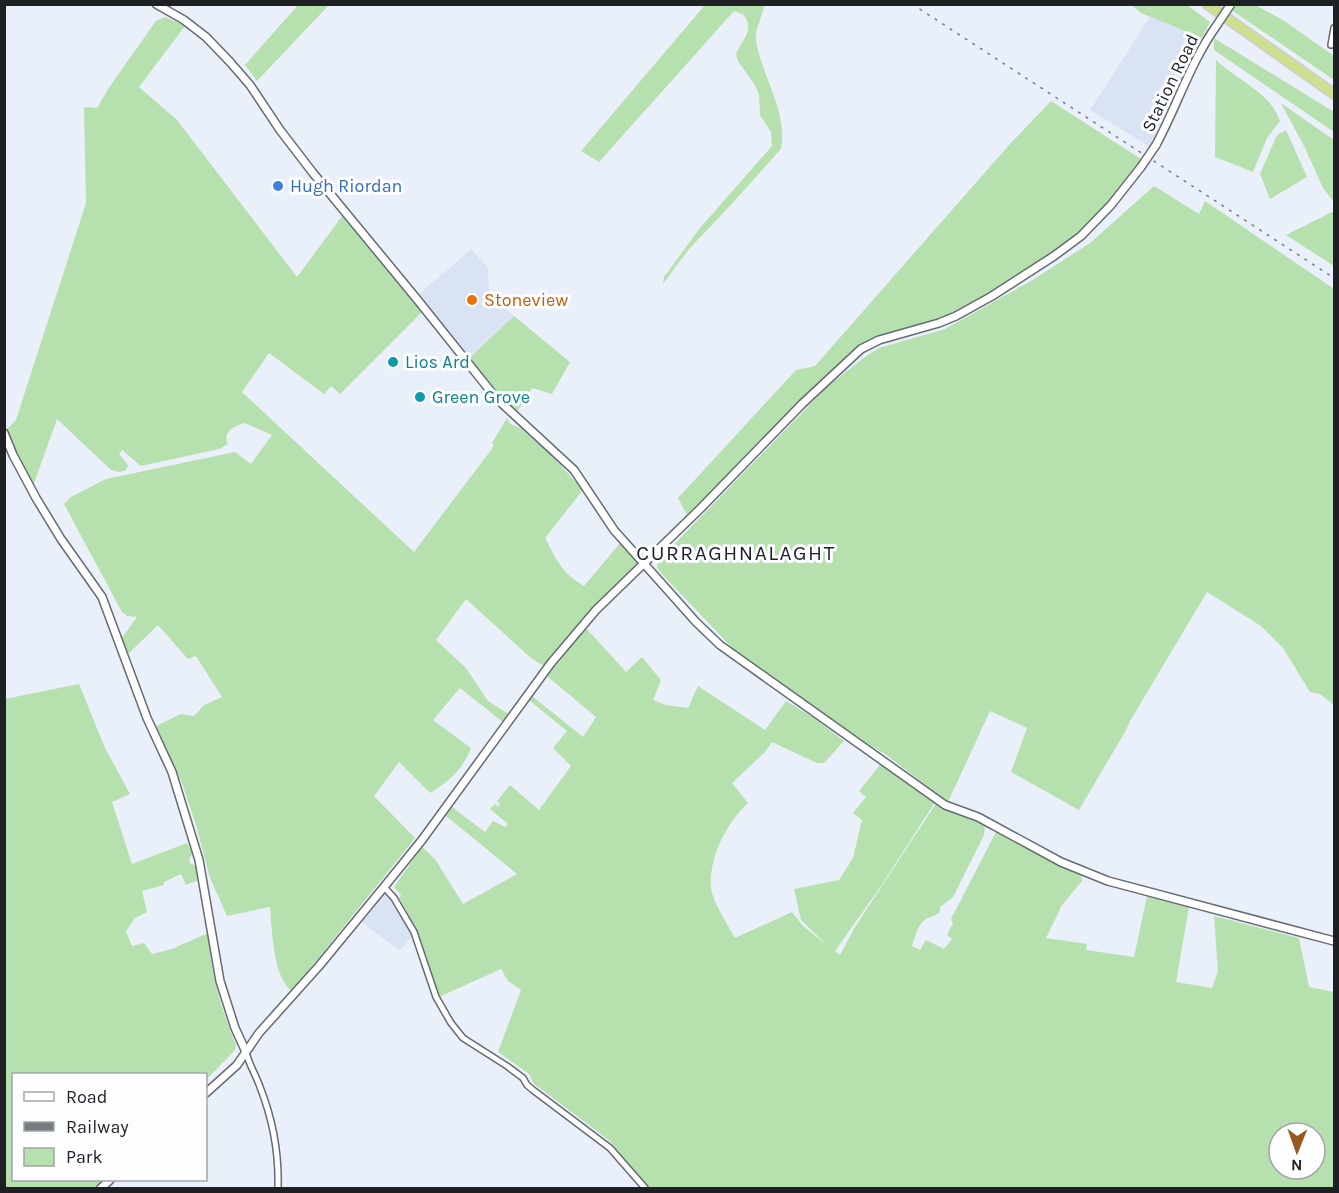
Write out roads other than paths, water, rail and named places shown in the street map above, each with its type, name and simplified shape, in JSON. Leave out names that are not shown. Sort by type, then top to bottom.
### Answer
[{"type":"highway","points":[[1207,4],[1335,94]]},
{"type":"street","points":[[156,4],[184,20],[206,37],[230,62],[250,85],[280,130],[313,173],[496,398],[574,470],[614,530],[696,622],[720,645],[945,805],[978,817],[1061,862],[1108,881],[1335,941]]},
{"type":"street","name":"Station Road","points":[[207,1092],[237,1065],[259,1034],[319,966],[422,840],[551,663],[596,610],[701,508],[802,404],[861,349],[879,340],[939,323],[992,296],[1081,236],[1111,205],[1156,146],[1205,41],[1232,4]]},
{"type":"street","points":[[1332,45],[1335,28]]},
{"type":"street","points":[[4,433],[36,498],[61,539],[102,597],[147,718],[172,772],[199,860],[220,981],[234,1028],[245,1046],[272,1124],[277,1149],[278,1188]]},
{"type":"street","points":[[384,887],[394,898],[414,932],[436,997],[463,1038],[507,1066],[523,1078],[533,1090],[596,1136],[610,1148],[645,1188]]},
{"type":"railway","points":[[912,4],[1334,278]]},
{"type":"place","name":"Hugh Riordan","points":[[278,186]]},
{"type":"place","name":"Stoneview","points":[[472,300]]},
{"type":"place","name":"Lios Ard","points":[[393,362]]},
{"type":"place","name":"Green Grove","points":[[420,397]]},
{"type":"district","name":"CURRAGHNALAGHT","points":[[736,553]]}]
